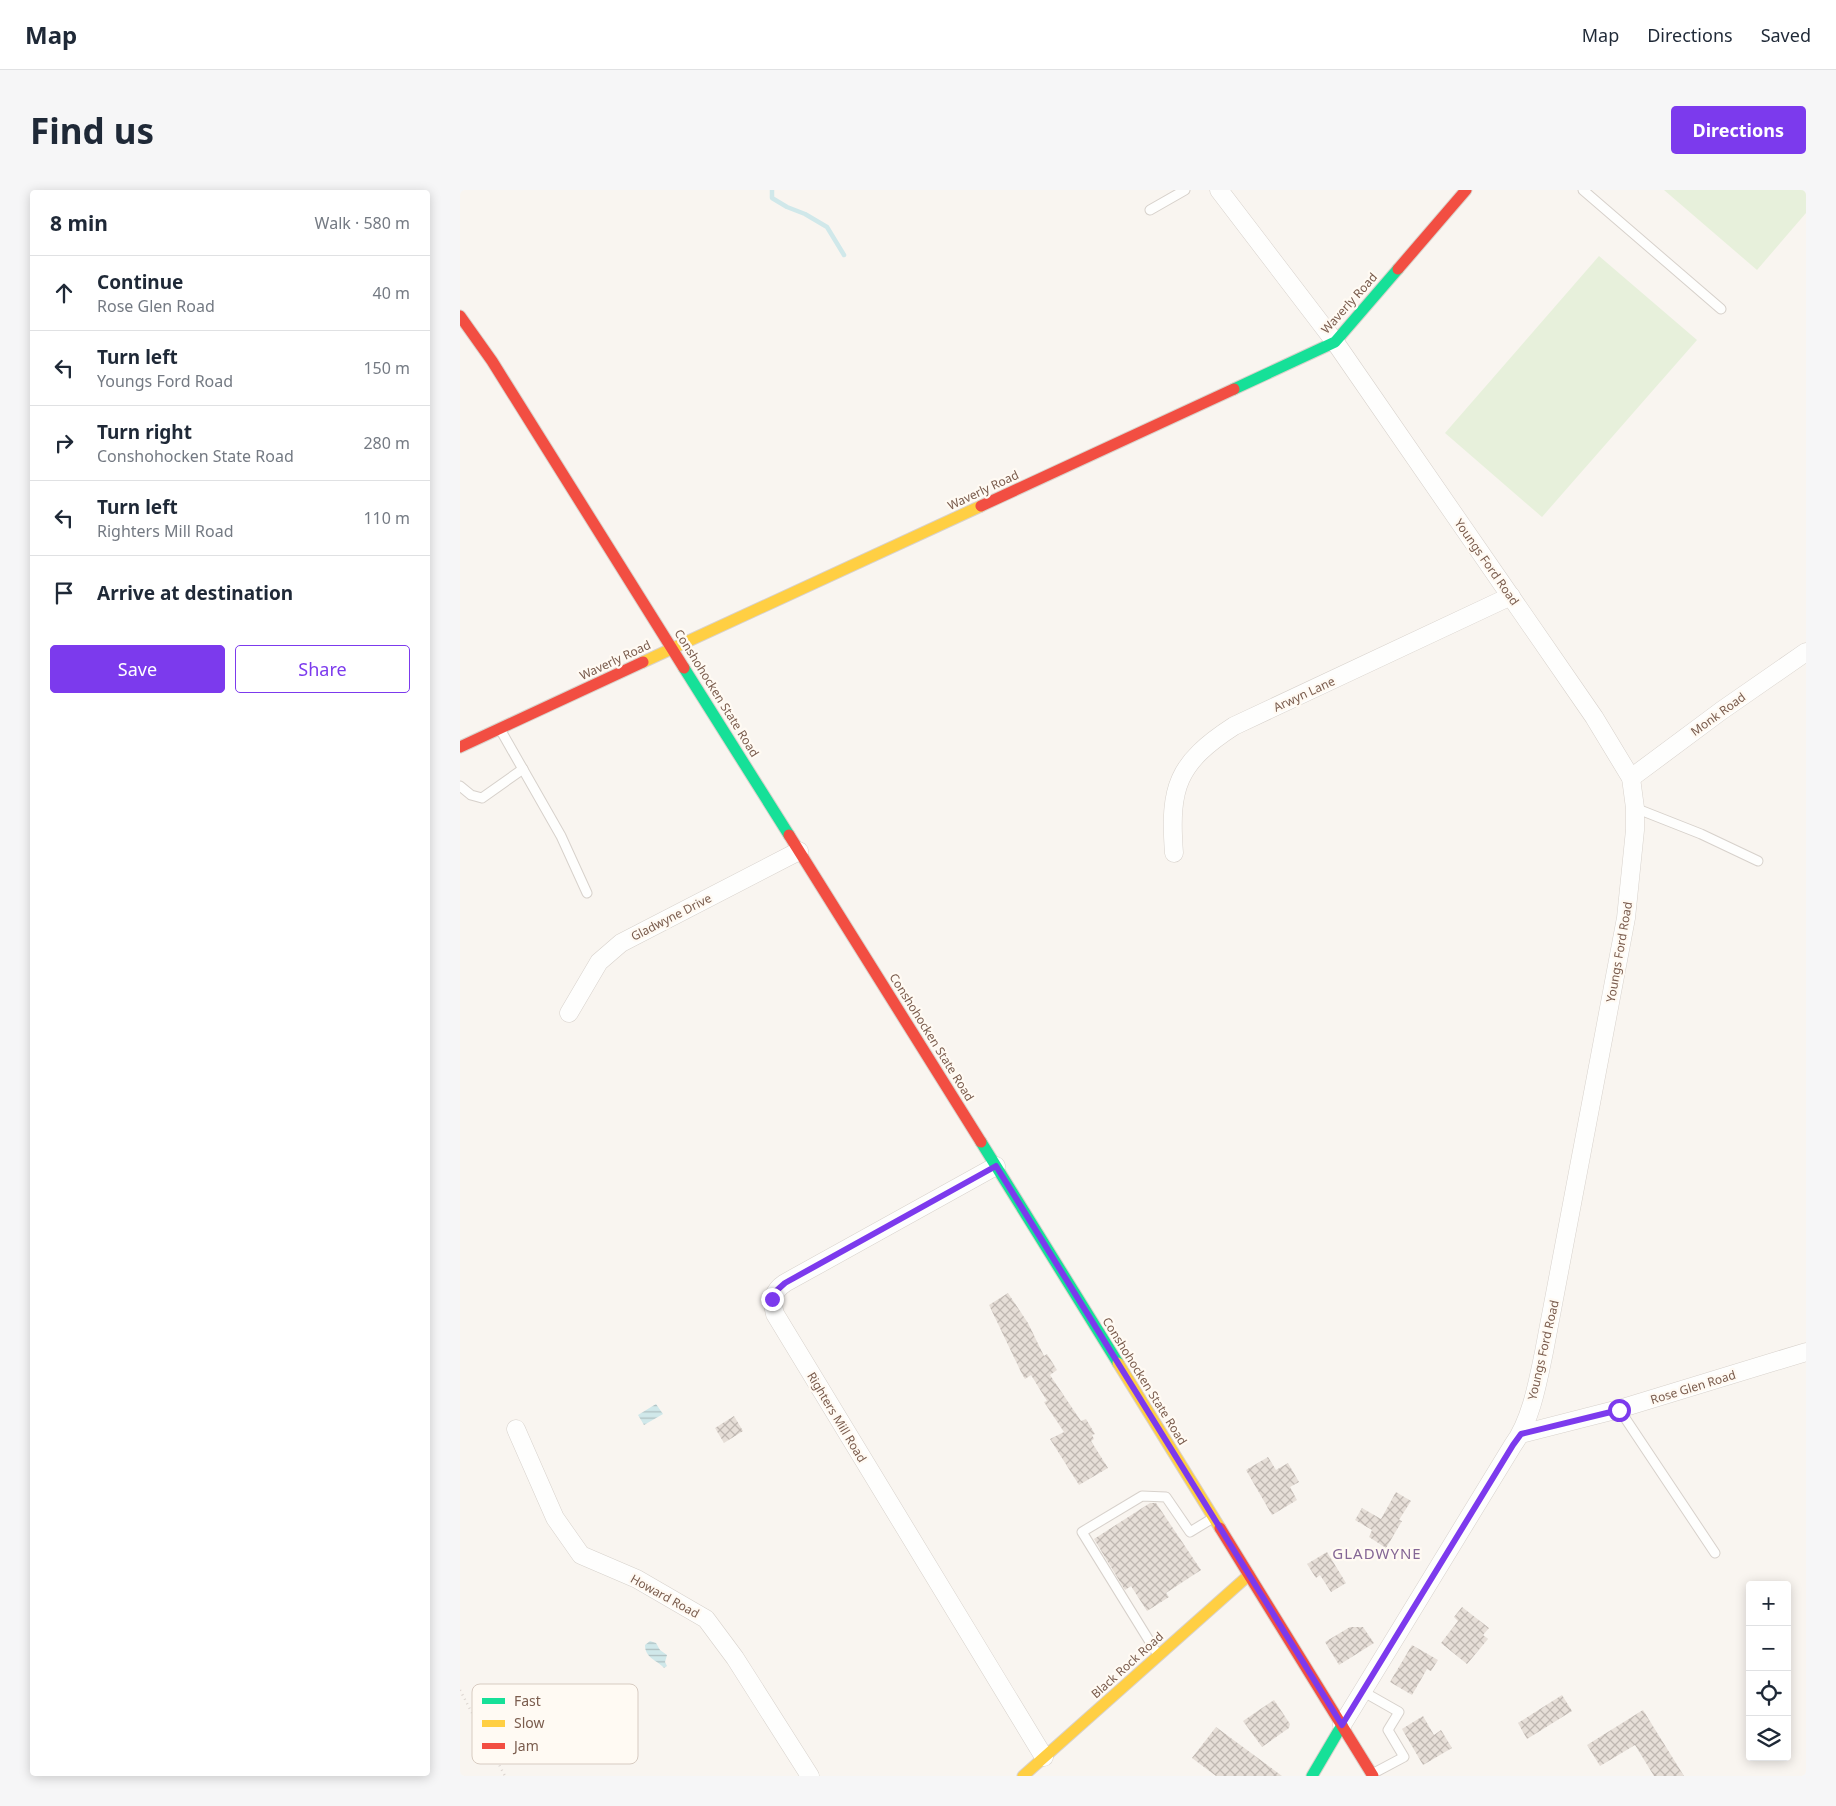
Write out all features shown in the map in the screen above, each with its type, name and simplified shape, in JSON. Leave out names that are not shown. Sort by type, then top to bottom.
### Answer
[{"type":"main road","name":"Waverly Road","points":[[460,747],[1335,342],[1466,190]]},
{"type":"main road","name":"Conshohocken State Road","points":[[460,316],[492,361],[799,851],[1373,1775]]},
{"type":"main road","name":"Black Rock Road","points":[[1023,1776],[1249,1575]]},
{"type":"main road","name":"Youngs Ford Road","points":[[1312,1776],[1342,1725]]},
{"type":"street","name":"Youngs Ford Road","points":[[1219,190],[1335,342],[1594,717],[1631,778],[1635,808],[1634,853],[1626,918],[1538,1381],[1521,1434],[1342,1725]]},
{"type":"street","name":"Arwyn Lane","points":[[1174,853],[1171,820],[1177,786],[1197,755],[1218,737],[1234,726],[1510,596]]},
{"type":"street","name":"Monk Road","points":[[1631,778],[1721,711],[1806,652]]},
{"type":"street","name":"Gladwyne Drive","points":[[569,1013],[599,962],[621,943],[799,851]]},
{"type":"street","name":"Righters Mill Road","points":[[996,1166],[785,1283],[775,1292],[772,1306],[775,1314],[1044,1757]]},
{"type":"street","name":"Rose Glen Road","points":[[1521,1434],[1619,1410],[1806,1352]]},
{"type":"street","name":"Howard Road","points":[[516,1429],[555,1518],[581,1555],[638,1579],[706,1618],[735,1658],[810,1776]]},
{"type":"lane","points":[[1150,210],[1185,190]]},
{"type":"lane","points":[[1583,190],[1720,310]]},
{"type":"lane","points":[[500,729],[561,836],[586,893]]},
{"type":"lane","points":[[460,786],[471,795],[482,798],[523,769]]},
{"type":"lane","points":[[1635,808],[1701,834],[1758,861]]},
{"type":"lane","points":[[1619,1410],[1714,1553]]},
{"type":"lane","points":[[1158,1656],[1082,1532],[1142,1496],[1166,1497],[1190,1532],[1214,1518]]},
{"type":"lane","points":[[1362,1691],[1399,1712],[1388,1730],[1404,1757],[1373,1775]]},
{"type":"path","points":[[460,1690],[472,1713]]},
{"type":"path","points":[[499,1764],[505,1776]]},
{"type":"green space","points":[[1664,190],[1806,190],[1806,213],[1757,270]]},
{"type":"green space","points":[[1599,256],[1697,340],[1542,517],[1445,433]]},
{"type":"water","points":[[656,1404],[663,1414],[644,1425],[638,1415]]},
{"type":"water","points":[[650,1641],[656,1643],[660,1650],[667,1655],[665,1662],[667,1666],[664,1668],[647,1653],[645,1645]]},
{"type":"building","points":[[1008,1293],[1028,1323],[1044,1356],[1047,1354],[1057,1370],[1050,1375],[1081,1421],[1086,1419],[1095,1434],[1092,1435],[1094,1439],[1091,1441],[1108,1468],[1079,1485],[1050,1439],[1064,1432],[1044,1402],[1047,1401],[1031,1375],[1025,1379],[989,1305]]},
{"type":"building","points":[[734,1416],[743,1431],[724,1443],[715,1428]]},
{"type":"building","points":[[1268,1457],[1276,1470],[1288,1463],[1299,1482],[1290,1487],[1297,1500],[1272,1515],[1246,1470]]},
{"type":"building","points":[[1396,1492],[1411,1501],[1399,1520],[1402,1521],[1386,1548],[1369,1537],[1372,1530],[1355,1520],[1362,1508],[1381,1519]]},
{"type":"building","points":[[1150,1503],[1156,1503],[1201,1570],[1166,1593],[1169,1597],[1147,1611],[1131,1586],[1125,1590],[1094,1539]]},
{"type":"building","points":[[1327,1552],[1346,1583],[1331,1592],[1320,1575],[1316,1578],[1307,1564]]},
{"type":"building","points":[[1462,1607],[1489,1628],[1483,1635],[1488,1639],[1467,1664],[1441,1643],[1458,1621],[1454,1617]]},
{"type":"building","points":[[1350,1627],[1363,1627],[1374,1643],[1339,1665],[1325,1642]]},
{"type":"building","points":[[1412,1645],[1438,1660],[1431,1671],[1427,1669],[1412,1695],[1390,1682]]},
{"type":"building","points":[[1562,1695],[1572,1711],[1527,1739],[1518,1723]]},
{"type":"building","points":[[1274,1700],[1290,1724],[1289,1728],[1262,1747],[1243,1721]]},
{"type":"building","points":[[1643,1710],[1684,1776],[1654,1776],[1635,1745],[1600,1766],[1587,1745]]},
{"type":"building","points":[[1423,1716],[1434,1735],[1441,1730],[1452,1748],[1423,1765],[1402,1729]]},
{"type":"building","points":[[1216,1727],[1282,1776],[1216,1776],[1192,1758]]},
{"type":"waterway","points":[[772,190],[772,198],[827,227],[844,255]]},
{"type":"traffic: fast","points":[[1234,389],[1335,342],[1398,269]]},
{"type":"traffic: fast","points":[[684,668],[789,835]]},
{"type":"traffic: fast","points":[[981,1142],[1118,1363]]},
{"type":"traffic: fast","points":[[1312,1776],[1342,1725]]},
{"type":"traffic: slow","points":[[643,662],[981,506]]},
{"type":"traffic: slow","points":[[1118,1363],[1220,1528]]},
{"type":"traffic: slow","points":[[1023,1776],[1249,1575]]},
{"type":"traffic: jam","points":[[1398,269],[1466,190]]},
{"type":"traffic: jam","points":[[460,316],[492,361],[684,668]]},
{"type":"traffic: jam","points":[[981,506],[1234,389]]},
{"type":"traffic: jam","points":[[460,747],[643,662]]},
{"type":"traffic: jam","points":[[789,835],[981,1142]]},
{"type":"traffic: jam","points":[[1220,1528],[1373,1776]]},
{"type":"district","name":"GLADWYNE","points":[[1377,1553]]},
{"type":"route","points":[[772,1299],[779,1287],[785,1283],[996,1166],[1342,1725],[1521,1434],[1619,1410]]}]
